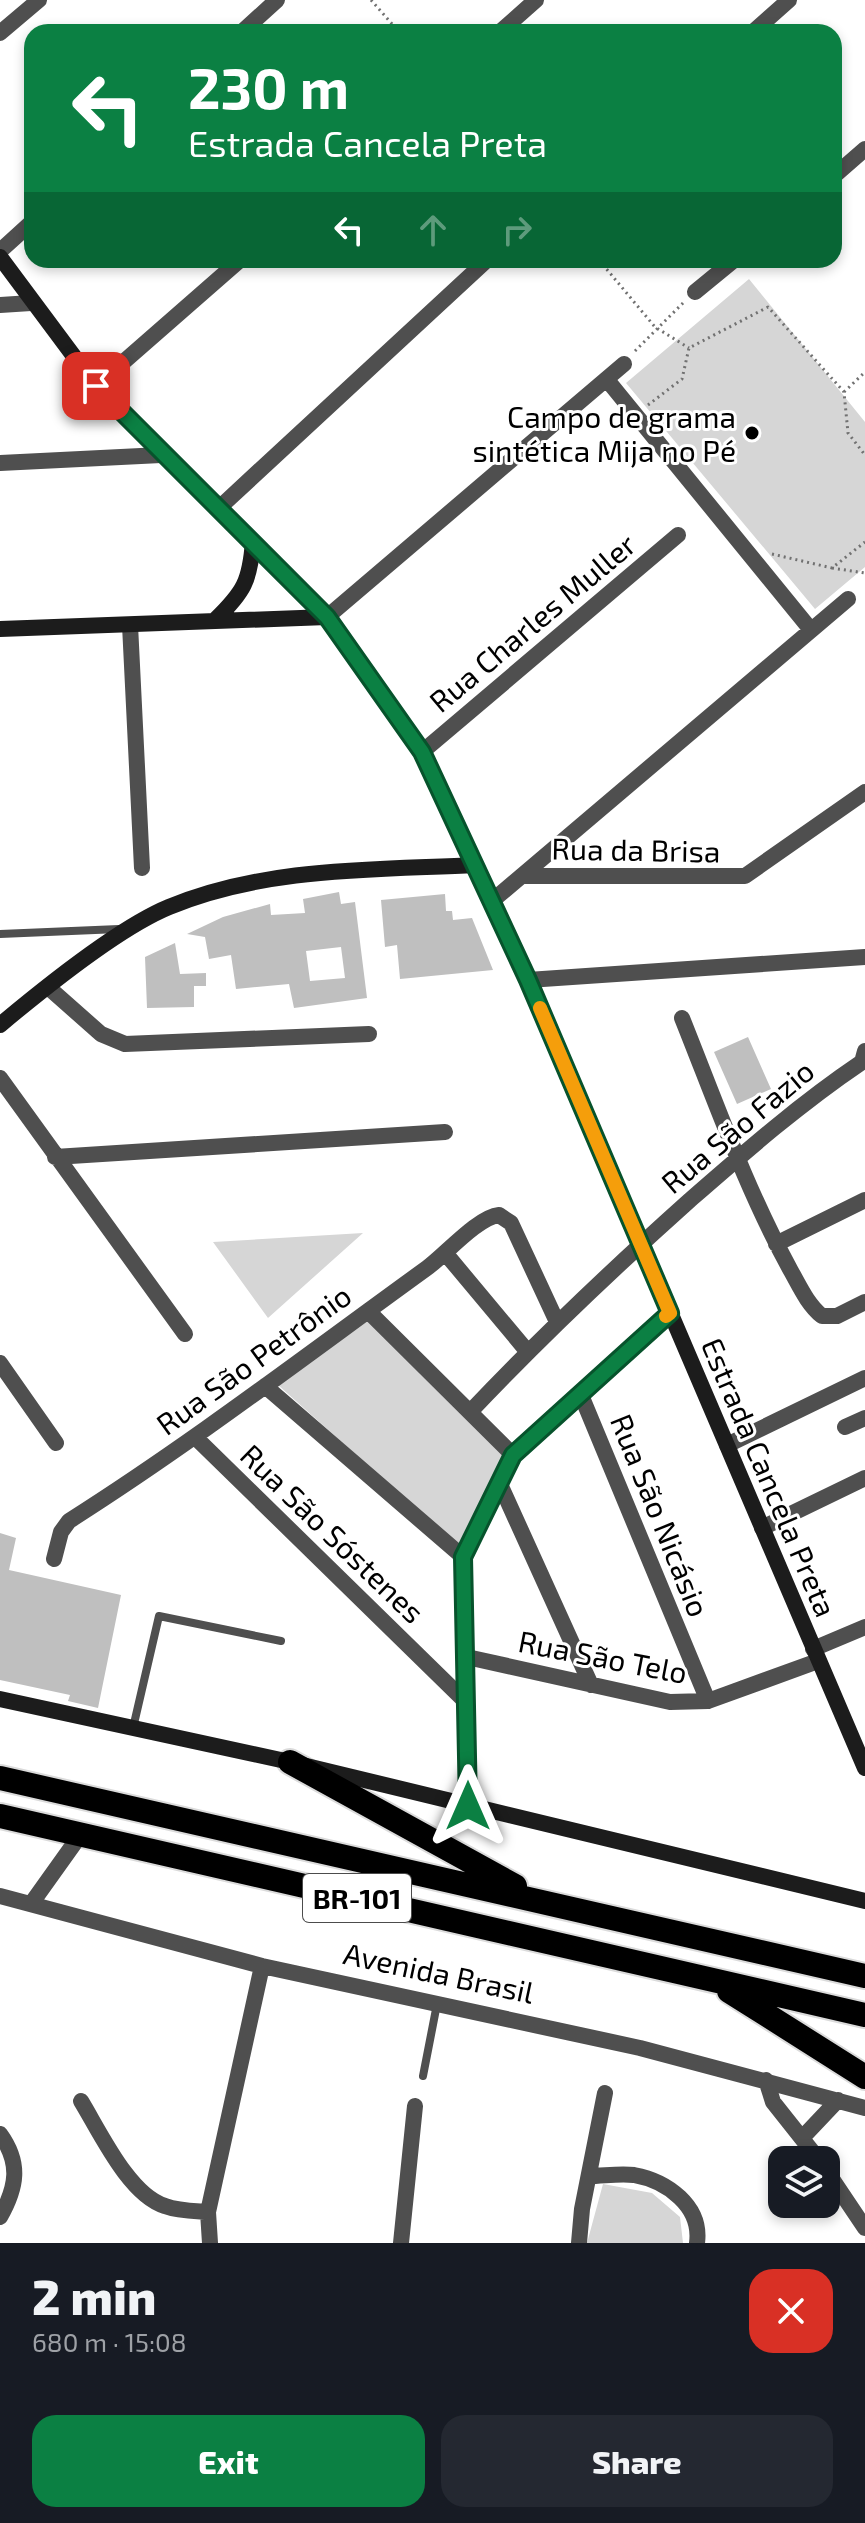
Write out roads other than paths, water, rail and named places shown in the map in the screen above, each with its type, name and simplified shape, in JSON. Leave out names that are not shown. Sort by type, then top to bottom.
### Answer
[{"type":"highway","points":[[290,1762],[542,1900]]},
{"type":"highway","name":"BR-101","points":[[0,1778],[865,1976]]},
{"type":"highway","name":"Avenida Brasil","points":[[0,1816],[865,2015]]},
{"type":"highway","points":[[713,1982],[865,2077]]},
{"type":"street","points":[[0,33],[39,0]]},
{"type":"street","points":[[251,24],[277,0]]},
{"type":"street","points":[[509,24],[536,0]]},
{"type":"street","points":[[762,24],[789,0]]},
{"type":"street","points":[[842,169],[865,149]]},
{"type":"street","points":[[0,254],[24,230]]},
{"type":"street","name":"Estrada Cancela Preta","points":[[0,254],[31,303],[96,386],[161,455],[253,541],[327,617],[422,752],[528,980],[865,1768]]},
{"type":"street","points":[[96,386],[231,268]]},
{"type":"street","points":[[219,508],[478,268]]},
{"type":"street","points":[[695,292],[724,268]]},
{"type":"street","points":[[0,305],[31,303]]},
{"type":"street","points":[[0,629],[327,617],[608,381],[624,364]]},
{"type":"street","points":[[608,381],[811,630]]},
{"type":"street","points":[[0,463],[161,455]]},
{"type":"street","name":"Rua Charles Muller","points":[[422,752],[678,535]]},
{"type":"street","points":[[215,620],[239,596],[247,583],[253,541]]},
{"type":"street","points":[[492,901],[848,599]]},
{"type":"street","points":[[130,625],[142,868]]},
{"type":"street","name":"Rua da Brisa","points":[[522,876],[745,876],[865,792]]},
{"type":"street","points":[[0,1025],[128,929],[168,907],[222,889],[279,877],[475,865]]},
{"type":"street","points":[[528,980],[865,957]]},
{"type":"street","points":[[49,988],[101,1034],[125,1044],[369,1034]]},
{"type":"street","points":[[682,1018],[738,1159],[776,1244],[809,1303],[822,1316],[837,1316],[865,1302]]},
{"type":"street","name":"Rua São Fazio","points":[[470,1412],[527,1351],[641,1244],[738,1159],[864,1058]]},
{"type":"street","points":[[0,1078],[185,1334]]},
{"type":"street","points":[[55,1157],[445,1132]]},
{"type":"street","points":[[776,1244],[865,1200]]},
{"type":"street","name":"Rua São Petrônio","points":[[54,1559],[61,1532],[69,1521],[195,1437],[446,1254],[486,1218],[499,1215],[511,1223],[557,1322]]},
{"type":"street","points":[[446,1254],[527,1351]]},
{"type":"street","points":[[368,1311],[513,1455]]},
{"type":"street","points":[[468,1806],[463,1557],[513,1455],[670,1313]]},
{"type":"street","points":[[0,1363],[56,1443]]},
{"type":"street","points":[[727,1445],[865,1378]]},
{"type":"street","points":[[265,1386],[463,1557]]},
{"type":"street","name":"Rua São Nicásio","points":[[581,1395],[708,1701]]},
{"type":"street","points":[[845,1427],[865,1418]]},
{"type":"street","name":"Rua São Sóstenes","points":[[195,1437],[467,1703]]},
{"type":"street","points":[[762,1528],[865,1478]]},
{"type":"street","points":[[499,1482],[591,1685]]},
{"type":"street","name":"Rua São Telo","points":[[467,1657],[670,1702],[708,1701],[816,1655],[865,1627]]},
{"type":"street","points":[[0,1699],[290,1762],[865,1901]]},
{"type":"street","points":[[31,1904],[81,1834]]},
{"type":"street","name":"Avenida Brasil","points":[[0,1896],[262,1966],[766,2080],[865,2108]]},
{"type":"street","points":[[210,2243],[208,2212],[262,1966]]},
{"type":"street","points":[[766,2080],[773,2102],[809,2146]]},
{"type":"street","points":[[579,2243],[605,2093]]},
{"type":"street","points":[[803,2137],[838,2100]]},
{"type":"street","points":[[81,2101],[131,2181],[146,2196],[164,2206],[208,2212]]},
{"type":"street","points":[[401,2243],[415,2106]]},
{"type":"street","points":[[0,2134],[16,2166],[12,2196],[0,2217]]},
{"type":"street","points":[[589,2176],[633,2175],[657,2182],[678,2194],[693,2212],[697,2243]]},
{"type":"street","points":[[840,2191],[865,2228]]},
{"type":"lane","points":[[0,934],[128,929]]},
{"type":"lane","points":[[133,1728],[159,1616],[281,1641]]},
{"type":"lane","points":[[423,2076],[437,2004]]},
{"type":"place","name":"Campo de grama sintética Mija no Pé","points":[[752,433]]}]
